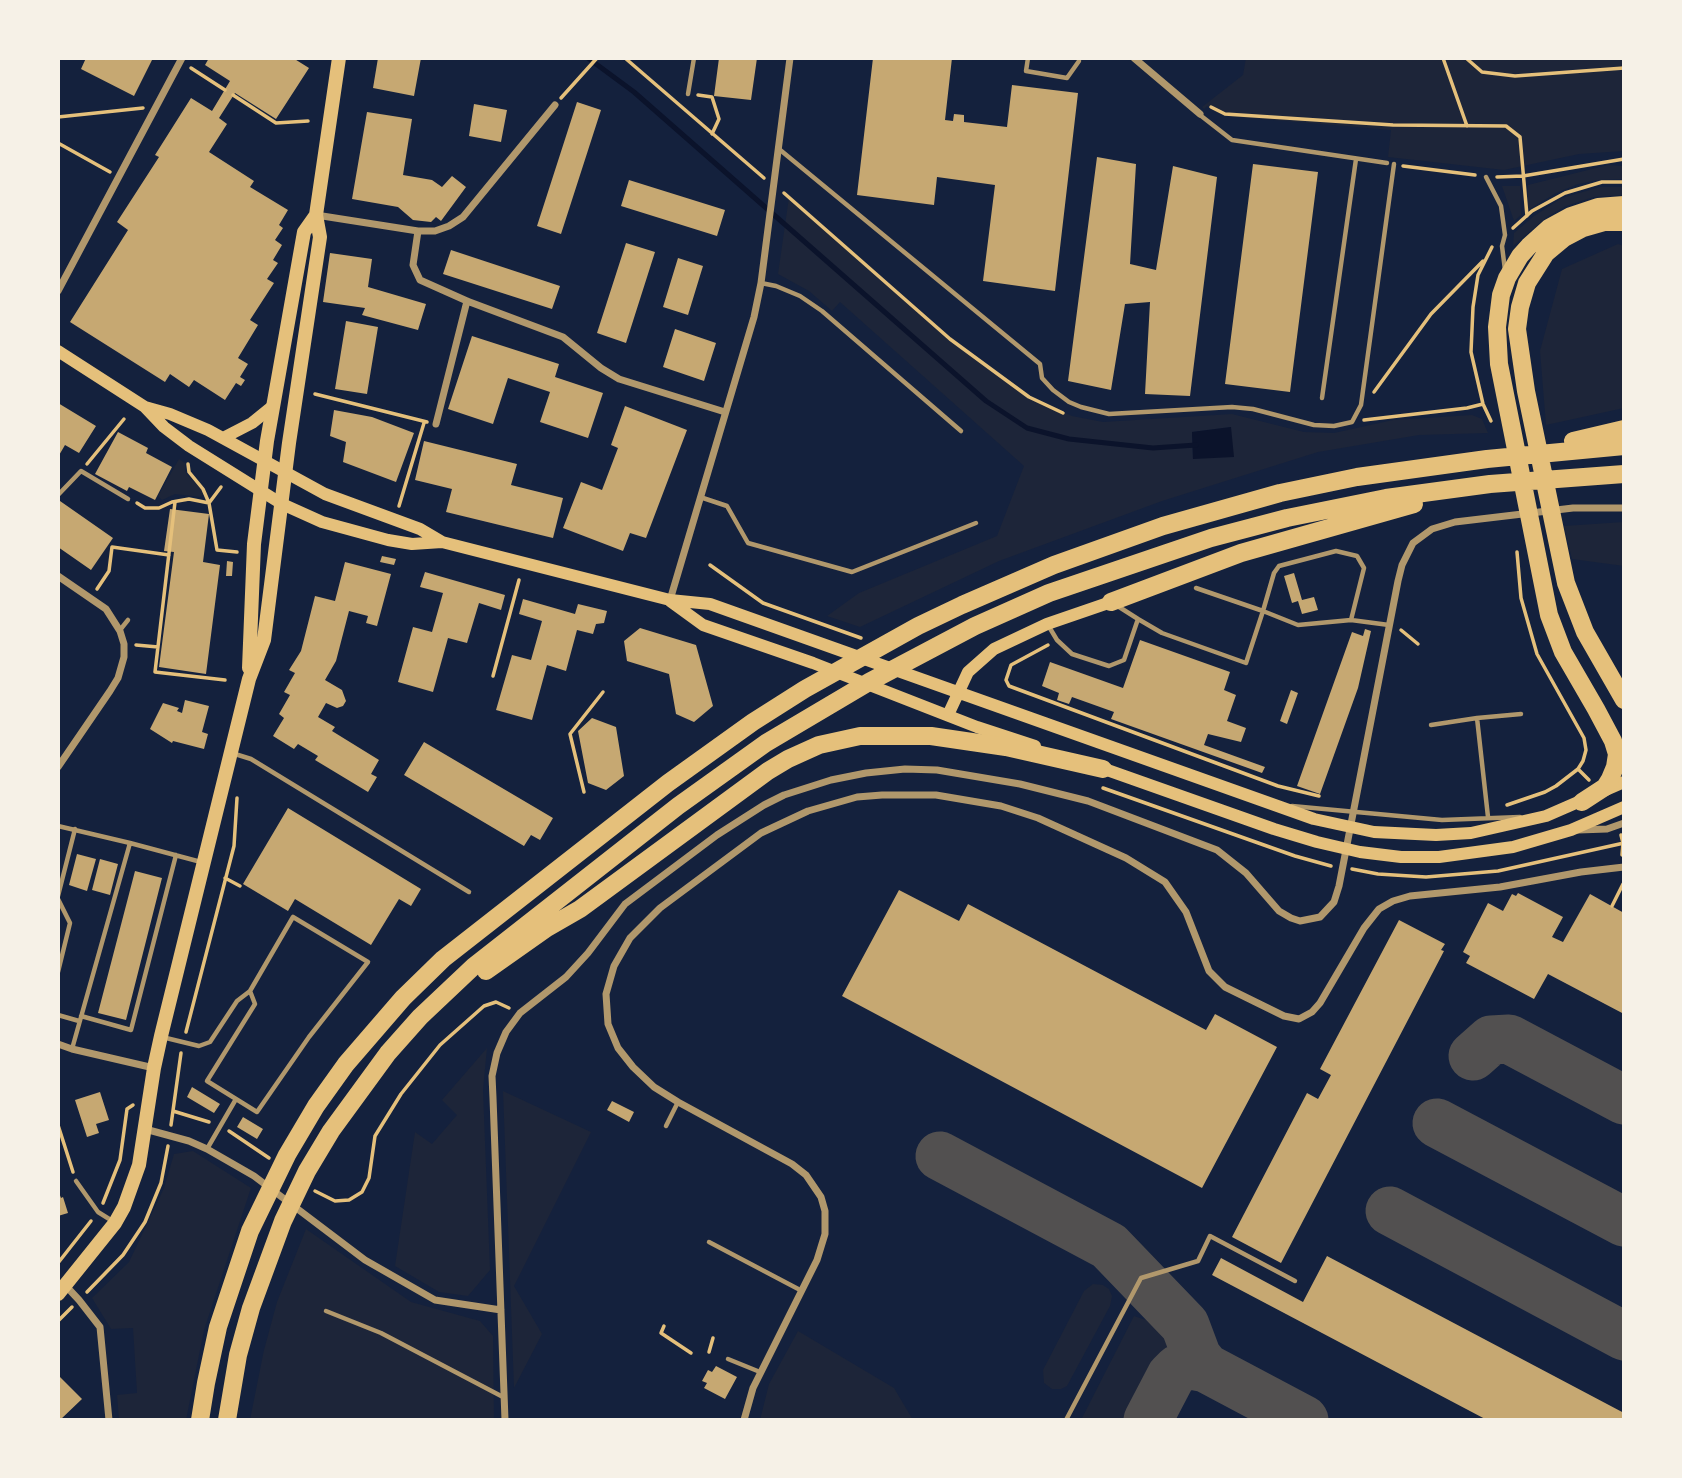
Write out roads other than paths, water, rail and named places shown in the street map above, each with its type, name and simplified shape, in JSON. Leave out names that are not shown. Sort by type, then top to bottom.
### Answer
[{"type":"highway","points":[[1582,802],[1605,787],[1615,767],[1615,747],[1563,653],[1549,615],[1499,364],[1498,310],[1507,278],[1529,246],[1560,222],[1598,207],[1624,205]]},
{"type":"highway","points":[[1624,222],[1604,222],[1583,228],[1564,238],[1546,253],[1527,283],[1517,329],[1526,391],[1566,583],[1585,632],[1624,700]]},
{"type":"highway","points":[[1562,447],[1624,429]]},
{"type":"highway","points":[[200,1420],[218,1327],[260,1208],[316,1106],[346,1064],[375,1028],[425,976],[475,933],[678,775],[753,722],[805,689],[918,626],[962,605],[1110,544],[1216,510],[1357,477],[1562,447],[1624,446]]},
{"type":"highway","points":[[227,1420],[238,1355],[251,1308],[283,1221],[307,1171],[358,1091],[420,1017],[474,966],[722,774],[804,719],[933,646],[1049,593],[1211,538],[1334,507],[1486,484],[1624,474]]},
{"type":"highway","points":[[1111,602],[1254,549],[1486,484]]},
{"type":"highway","points":[[1596,709],[1624,735]]},
{"type":"highway","points":[[420,1017],[531,939],[580,909],[746,786],[804,751],[860,736],[930,736],[1006,747],[1104,769]]},
{"type":"main road","points":[[61,1290],[115,1223],[139,1165],[153,1068],[249,679],[264,640],[320,237],[316,215],[340,58]]},
{"type":"main road","points":[[249,679],[254,551],[260,492],[304,232],[316,215]]},
{"type":"main road","points":[[58,351],[145,407],[164,427],[282,504],[322,522],[388,540],[412,544],[442,542]]},
{"type":"main road","points":[[223,439],[252,423],[273,406]]},
{"type":"main road","points":[[145,407],[170,414],[223,439],[325,494],[420,529],[442,542],[670,600],[710,604],[1314,819],[1374,832],[1471,833],[1546,816],[1624,782]]},
{"type":"main road","points":[[670,600],[703,625],[813,663],[948,715],[1274,829],[1360,852],[1401,857],[1475,853],[1541,840],[1624,807]]},
{"type":"main road","points":[[948,715],[968,672],[994,649],[1047,624],[1111,602]]},
{"type":"street","points":[[670,600],[754,317],[761,283],[790,58]]},
{"type":"street","points":[[1134,58],[1199,114]]},
{"type":"street","points":[[58,291],[181,60]]},
{"type":"street","points":[[316,215],[418,231],[435,231],[463,217],[555,105]]},
{"type":"street","points":[[418,231],[413,265],[420,280],[467,301],[563,337],[619,379],[725,412]]},
{"type":"street","points":[[436,424],[467,301]]},
{"type":"street","points":[[505,1420],[492,1076],[506,1032],[520,1013],[574,969],[625,904],[717,835],[764,804],[810,786],[866,773],[905,769],[937,770],[1020,784],[1088,801],[1216,850],[1245,873],[1279,911],[1300,921],[1320,917],[1334,902],[1339,886],[1400,573],[1413,543],[1442,525],[1494,516],[1573,508],[1624,508]]},
{"type":"street","points":[[58,576],[106,609],[120,631],[124,644],[124,657],[118,678],[58,767]]},
{"type":"street","points":[[744,1420],[761,1372],[817,1260],[825,1234],[825,1211],[821,1197],[806,1175],[783,1158],[678,1102],[654,1087],[632,1068],[618,1048],[608,1024],[606,994],[614,966],[629,938],[660,908],[739,848],[783,821],[845,800],[905,794],[936,795],[1000,806],[1038,818],[1105,847],[1165,882],[1186,912],[1209,971],[1225,987],[1275,1013],[1299,1019],[1312,1012],[1320,1003],[1364,928],[1380,909],[1393,901],[1419,895],[1500,887],[1555,876],[1624,867]]},
{"type":"street","points":[[1571,830],[1606,829],[1624,822]]},
{"type":"street","points":[[58,1044],[153,1068]]},
{"type":"street","points":[[145,1129],[189,1141],[254,1176],[365,1260],[436,1300],[502,1311]]},
{"type":"street","points":[[61,1290],[79,1300],[100,1327],[109,1420]]},
{"type":"lane","points":[[688,94],[694,58]]},
{"type":"lane","points":[[1028,58],[1026,71],[1067,78],[1079,61]]},
{"type":"lane","points":[[778,149],[1040,364],[1042,378],[1053,390],[1081,407],[1109,414],[1232,407],[1314,425],[1334,426],[1352,422],[1361,405],[1390,164],[1232,140],[1199,114]]},
{"type":"lane","points":[[1322,398],[1356,159]]},
{"type":"lane","points":[[1486,177],[1501,206],[1505,235],[1502,246],[1507,278]]},
{"type":"lane","points":[[761,283],[800,296],[822,312],[961,431]]},
{"type":"lane","points":[[58,495],[81,471],[128,499]]},
{"type":"lane","points":[[700,497],[727,506],[748,543],[852,572],[976,523]]},
{"type":"lane","points":[[1111,602],[1162,633],[1246,663],[1274,573],[1279,566],[1336,551],[1357,556],[1364,568],[1351,620]]},
{"type":"lane","points":[[1196,588],[1297,625],[1351,620],[1389,625]]},
{"type":"lane","points":[[1047,624],[1057,640],[1072,654],[1109,666],[1124,660],[1138,619]]},
{"type":"lane","points":[[120,631],[128,620]]},
{"type":"lane","points":[[1431,725],[1521,713]]},
{"type":"lane","points":[[1478,718],[1488,817]]},
{"type":"lane","points":[[231,752],[251,759],[469,892]]},
{"type":"lane","points":[[1277,804],[1442,820],[1546,816]]},
{"type":"lane","points":[[58,826],[205,863]]},
{"type":"lane","points":[[58,972],[71,923],[58,897],[75,829]]},
{"type":"lane","points":[[72,1049],[130,843]]},
{"type":"lane","points":[[58,1015],[131,1030],[176,855]]},
{"type":"lane","points":[[161,1036],[199,1046],[210,1042],[237,1001],[250,991],[293,917],[368,962],[309,1037],[257,1112],[207,1081],[255,1004],[250,991]]},
{"type":"lane","points":[[207,1149],[236,1099]]},
{"type":"lane","points":[[666,1126],[678,1102]]},
{"type":"lane","points":[[76,1181],[98,1212],[115,1223]]},
{"type":"lane","points":[[1066,1420],[1141,1278],[1198,1261],[1210,1236],[1295,1281]]},
{"type":"lane","points":[[709,1241],[803,1292]]},
{"type":"lane","points":[[326,1311],[381,1333],[504,1398]]},
{"type":"lane","points":[[728,1359],[761,1372]]},
{"type":"waterway","points":[[588,58],[634,92],[986,401],[1027,428],[1069,439],[1153,448],[1196,445]]}]
